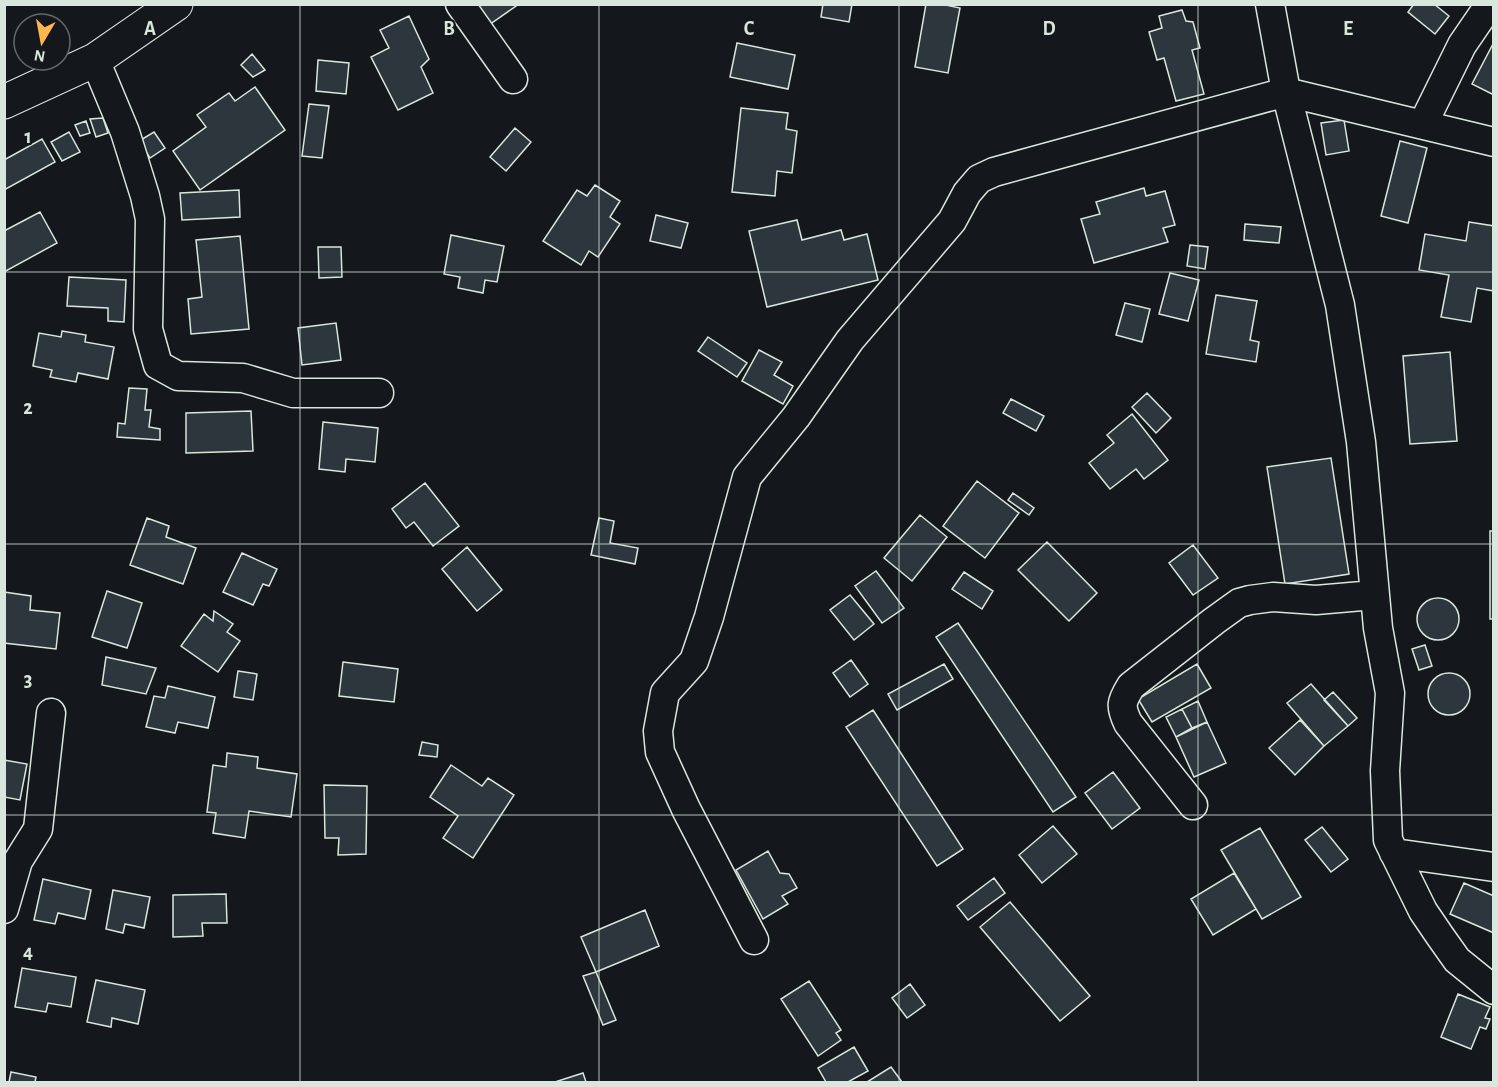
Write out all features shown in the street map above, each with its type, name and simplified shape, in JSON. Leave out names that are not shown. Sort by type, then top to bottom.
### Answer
[{"type":"highway","points":[[4,102],[95,60],[176,4]]},
{"type":"street","points":[[460,4],[513,80]]},
{"type":"street","points":[[1270,4],[1286,92],[1340,305],[1362,442],[1374,595],[1381,654],[1390,693],[1385,771],[1388,840],[1423,910],[1457,960],[1494,990]]},
{"type":"street","points":[[1423,124],[1462,45],[1490,4]]},
{"type":"street","points":[[95,60],[125,132],[146,196],[150,219],[148,329],[158,365],[178,376],[243,378],[293,393],[379,393]]},
{"type":"street","points":[[754,940],[686,809],[660,752],[658,731],[665,693],[694,661],[709,617],[747,477],[796,417],[850,340],[952,221],[967,193],[979,179],[994,172],[1286,92],[1494,142]]},
{"type":"street","points":[[1193,805],[1128,723],[1122,711],[1123,699],[1131,686],[1239,603],[1272,597],[1316,600],[1374,595]]},
{"type":"street","points":[[4,909],[18,861],[38,829],[51,714]]},
{"type":"street","points":[[1394,853],[1494,867]]},
{"type":"building","points":[[470,4],[519,4],[486,27]]},
{"type":"building","points":[[823,4],[852,4],[849,22],[821,17]]},
{"type":"building","points":[[926,4],[960,8],[948,73],[915,67]]},
{"type":"building","points":[[1414,4],[1434,4],[1449,16],[1435,34],[1408,12]]},
{"type":"building","points":[[1182,10],[1186,21],[1193,22],[1200,48],[1192,50],[1204,94],[1176,101],[1164,58],[1157,60],[1149,32],[1162,28],[1159,16]]},
{"type":"building","points":[[409,16],[429,59],[421,67],[433,93],[398,110],[371,57],[389,48],[380,30]]},
{"type":"building","points":[[1494,42],[1494,95],[1472,84]]},
{"type":"building","points":[[737,43],[795,55],[788,89],[730,77]]},
{"type":"building","points":[[252,54],[265,70],[253,77],[241,65]]},
{"type":"building","points":[[318,60],[349,63],[346,94],[316,91]]},
{"type":"building","points":[[255,87],[285,130],[200,190],[173,151],[206,127],[197,115],[229,93],[235,101]]},
{"type":"building","points":[[309,104],[329,106],[322,158],[302,156]]},
{"type":"building","points":[[741,108],[788,113],[786,129],[797,131],[792,173],[777,171],[775,196],[732,192]]},
{"type":"building","points":[[103,118],[108,133],[96,137],[90,119]]},
{"type":"building","points":[[1344,120],[1349,151],[1326,155],[1321,123]]},
{"type":"building","points":[[86,121],[90,133],[80,136],[75,125]]},
{"type":"building","points":[[515,128],[531,142],[506,171],[490,157]]},
{"type":"building","points":[[69,132],[80,152],[62,161],[51,142]]},
{"type":"building","points":[[154,132],[165,148],[150,158],[139,141]]},
{"type":"building","points":[[42,139],[55,162],[4,190],[4,160]]},
{"type":"building","points":[[1400,141],[1427,148],[1408,223],[1381,216]]},
{"type":"building","points":[[595,185],[620,201],[610,217],[620,224],[598,257],[589,251],[581,265],[543,241],[577,190],[587,196]]},
{"type":"building","points":[[1144,188],[1146,196],[1165,191],[1175,225],[1163,228],[1168,242],[1094,263],[1081,219],[1100,214],[1096,202]]},
{"type":"building","points":[[239,190],[240,217],[182,220],[180,193]]},
{"type":"building","points":[[40,212],[57,243],[4,272],[4,231]]},
{"type":"building","points":[[656,215],[688,223],[681,248],[650,241]]},
{"type":"building","points":[[797,220],[802,240],[841,230],[844,240],[867,234],[878,280],[767,307],[749,231]]},
{"type":"building","points":[[1469,222],[1494,226],[1494,291],[1477,288],[1471,322],[1441,317],[1449,275],[1419,270],[1425,234],[1466,241]]},
{"type":"building","points":[[1245,224],[1281,227],[1279,243],[1244,240]]},
{"type":"building","points":[[451,235],[504,246],[497,282],[485,280],[483,293],[458,288],[460,277],[444,274]]},
{"type":"building","points":[[240,236],[249,329],[191,334],[188,299],[202,297],[196,240]]},
{"type":"building","points":[[1190,245],[1208,247],[1205,269],[1187,266]]},
{"type":"building","points":[[318,247],[341,247],[342,277],[319,278]]},
{"type":"building","points":[[1170,273],[1199,280],[1188,321],[1159,314]]},
{"type":"building","points":[[69,277],[126,280],[124,322],[108,321],[108,308],[67,306]]},
{"type":"building","points":[[1216,295],[1257,301],[1250,340],[1259,342],[1256,362],[1206,354]]},
{"type":"building","points":[[1125,303],[1150,309],[1142,342],[1116,335]]},
{"type":"building","points":[[336,323],[341,360],[302,365],[298,328]]},
{"type":"building","points":[[62,331],[86,335],[85,342],[114,347],[108,379],[78,373],[76,382],[50,377],[52,370],[33,366],[39,333],[61,337]]},
{"type":"building","points":[[708,337],[747,363],[737,377],[698,351]]},
{"type":"building","points":[[759,350],[782,362],[774,375],[793,386],[783,404],[742,381]]},
{"type":"building","points":[[1450,352],[1457,441],[1410,444],[1403,356]]},
{"type":"building","points":[[129,388],[147,389],[145,410],[151,410],[149,427],[160,429],[160,440],[117,437],[118,423],[125,424]]},
{"type":"building","points":[[1147,393],[1171,418],[1156,433],[1132,407]]},
{"type":"building","points":[[1011,399],[1044,416],[1036,431],[1003,413]]},
{"type":"building","points":[[251,411],[253,451],[186,453],[186,413]]},
{"type":"building","points":[[1132,414],[1168,460],[1144,479],[1136,469],[1110,489],[1089,463],[1114,443],[1107,435]]},
{"type":"building","points":[[323,422],[378,428],[375,462],[346,459],[345,472],[319,469]]},
{"type":"building","points":[[1331,458],[1349,574],[1285,584],[1267,467]]},
{"type":"building","points":[[977,481],[1019,513],[985,558],[943,526]]},
{"type":"building","points":[[425,483],[459,526],[433,546],[414,522],[406,528],[392,509]]},
{"type":"building","points":[[1013,493],[1034,508],[1029,515],[1008,500]]},
{"type":"building","points":[[920,515],[947,537],[912,581],[884,558]]},
{"type":"building","points":[[147,518],[169,526],[166,537],[196,548],[183,584],[130,565]]},
{"type":"building","points":[[599,518],[614,521],[610,543],[638,548],[635,564],[591,555]]},
{"type":"building","points":[[1490,531],[1494,531],[1494,619],[1490,619]]},
{"type":"building","points":[[1047,542],[1097,593],[1069,621],[1018,570]]},
{"type":"building","points":[[1193,545],[1218,578],[1193,595],[1169,563]]},
{"type":"building","points":[[467,547],[502,590],[477,611],[442,569]]},
{"type":"building","points":[[242,553],[277,569],[269,586],[263,584],[253,605],[223,592]]},
{"type":"building","points":[[876,571],[904,608],[882,623],[855,586]]},
{"type":"building","points":[[964,572],[993,591],[982,609],[952,589]]},
{"type":"building","points":[[107,591],[142,603],[127,648],[92,637]]},
{"type":"building","points":[[4,592],[31,596],[30,610],[60,613],[56,649],[4,643]]},
{"type":"building","points":[[850,595],[874,624],[854,640],[830,610]]},
{"type":"building","points":[[1438,598],[1446,599],[1453,604],[1458,611],[1458,627],[1453,634],[1446,639],[1438,640],[1430,639],[1423,634],[1418,627],[1417,619],[1418,611],[1423,604],[1430,599]]},
{"type":"building","points":[[214,611],[233,624],[227,632],[240,641],[218,672],[181,646],[204,614],[213,621]]},
{"type":"building","points":[[958,623],[1076,797],[1053,812],[936,637]]},
{"type":"building","points":[[1425,645],[1432,666],[1419,670],[1412,649]]},
{"type":"building","points":[[106,657],[156,668],[146,694],[102,685]]},
{"type":"building","points":[[851,660],[868,684],[850,697],[833,673]]},
{"type":"building","points":[[343,662],[398,669],[394,702],[339,696]]},
{"type":"building","points":[[944,664],[953,679],[897,710],[888,694]]},
{"type":"building","points":[[1197,664],[1211,688],[1152,722],[1138,699]]},
{"type":"building","points":[[238,671],[257,674],[253,700],[234,697]]},
{"type":"building","points":[[1449,673],[1457,674],[1464,679],[1469,686],[1469,702],[1464,709],[1457,714],[1449,715],[1441,714],[1434,709],[1429,702],[1428,694],[1429,686],[1434,679],[1441,674]]},
{"type":"building","points":[[1311,684],[1348,726],[1324,746],[1287,703]]},
{"type":"building","points":[[168,686],[215,697],[208,728],[178,722],[175,733],[146,727],[154,696],[165,698]]},
{"type":"building","points":[[1333,692],[1357,718],[1348,726],[1324,700]]},
{"type":"building","points":[[1198,701],[1207,722],[1192,728],[1182,709]]},
{"type":"building","points":[[1182,709],[1192,728],[1176,737],[1166,717]]},
{"type":"building","points":[[873,710],[963,849],[937,866],[846,727]]},
{"type":"building","points":[[1300,720],[1324,746],[1295,775],[1269,748]]},
{"type":"building","points":[[1207,722],[1226,763],[1194,777],[1176,737]]},
{"type":"building","points":[[422,742],[438,745],[437,757],[419,755]]},
{"type":"building","points":[[227,753],[258,757],[257,768],[297,774],[291,817],[249,811],[245,838],[213,833],[216,813],[207,812],[213,765],[226,767]]},
{"type":"building","points":[[4,760],[27,764],[20,800],[4,797]]},
{"type":"building","points":[[451,765],[482,786],[488,778],[514,795],[473,858],[443,838],[458,816],[430,797]]},
{"type":"building","points":[[1113,772],[1140,808],[1112,829],[1085,793]]},
{"type":"building","points":[[324,785],[367,786],[366,854],[338,855],[339,838],[325,838]]},
{"type":"building","points":[[1053,826],[1077,854],[1042,883],[1019,855]]},
{"type":"building","points":[[1322,827],[1348,859],[1331,872],[1305,840]]},
{"type":"building","points":[[1260,828],[1301,897],[1262,919],[1221,850]]},
{"type":"building","points":[[768,851],[780,873],[789,874],[797,888],[782,896],[788,904],[763,919],[736,870]]},
{"type":"building","points":[[1234,873],[1256,909],[1213,935],[1191,899]]},
{"type":"building","points":[[994,878],[1005,893],[968,920],[957,906]]},
{"type":"building","points":[[43,879],[91,890],[85,919],[58,913],[55,924],[34,920]]},
{"type":"building","points":[[1464,883],[1494,896],[1494,933],[1450,914]]},
{"type":"building","points":[[113,890],[150,897],[144,928],[125,924],[123,933],[106,929]]},
{"type":"building","points":[[226,894],[227,923],[202,923],[203,936],[173,937],[173,895]]},
{"type":"building","points":[[1010,902],[1090,996],[1060,1021],[980,927]]},
{"type":"building","points":[[645,910],[659,946],[596,972],[581,937]]},
{"type":"building","points":[[22,968],[76,977],[71,1007],[48,1003],[46,1012],[15,1007]]},
{"type":"building","points":[[596,972],[616,1020],[603,1025],[583,976]]},
{"type":"building","points":[[96,980],[145,990],[138,1024],[112,1018],[111,1027],[87,1022]]},
{"type":"building","points":[[809,981],[841,1030],[836,1033],[841,1040],[818,1056],[781,999]]},
{"type":"building","points":[[910,984],[925,1005],[907,1018],[892,998]]},
{"type":"building","points":[[1458,994],[1490,1007],[1485,1018],[1490,1019],[1486,1029],[1480,1027],[1471,1049],[1441,1037]]},
{"type":"building","points":[[854,1047],[868,1071],[848,1082],[826,1082],[818,1068]]},
{"type":"building","points":[[891,1067],[902,1082],[867,1082]]},
{"type":"building","points":[[11,1072],[36,1077],[35,1082],[9,1082]]},
{"type":"building","points":[[583,1073],[586,1082],[555,1082]]}]
